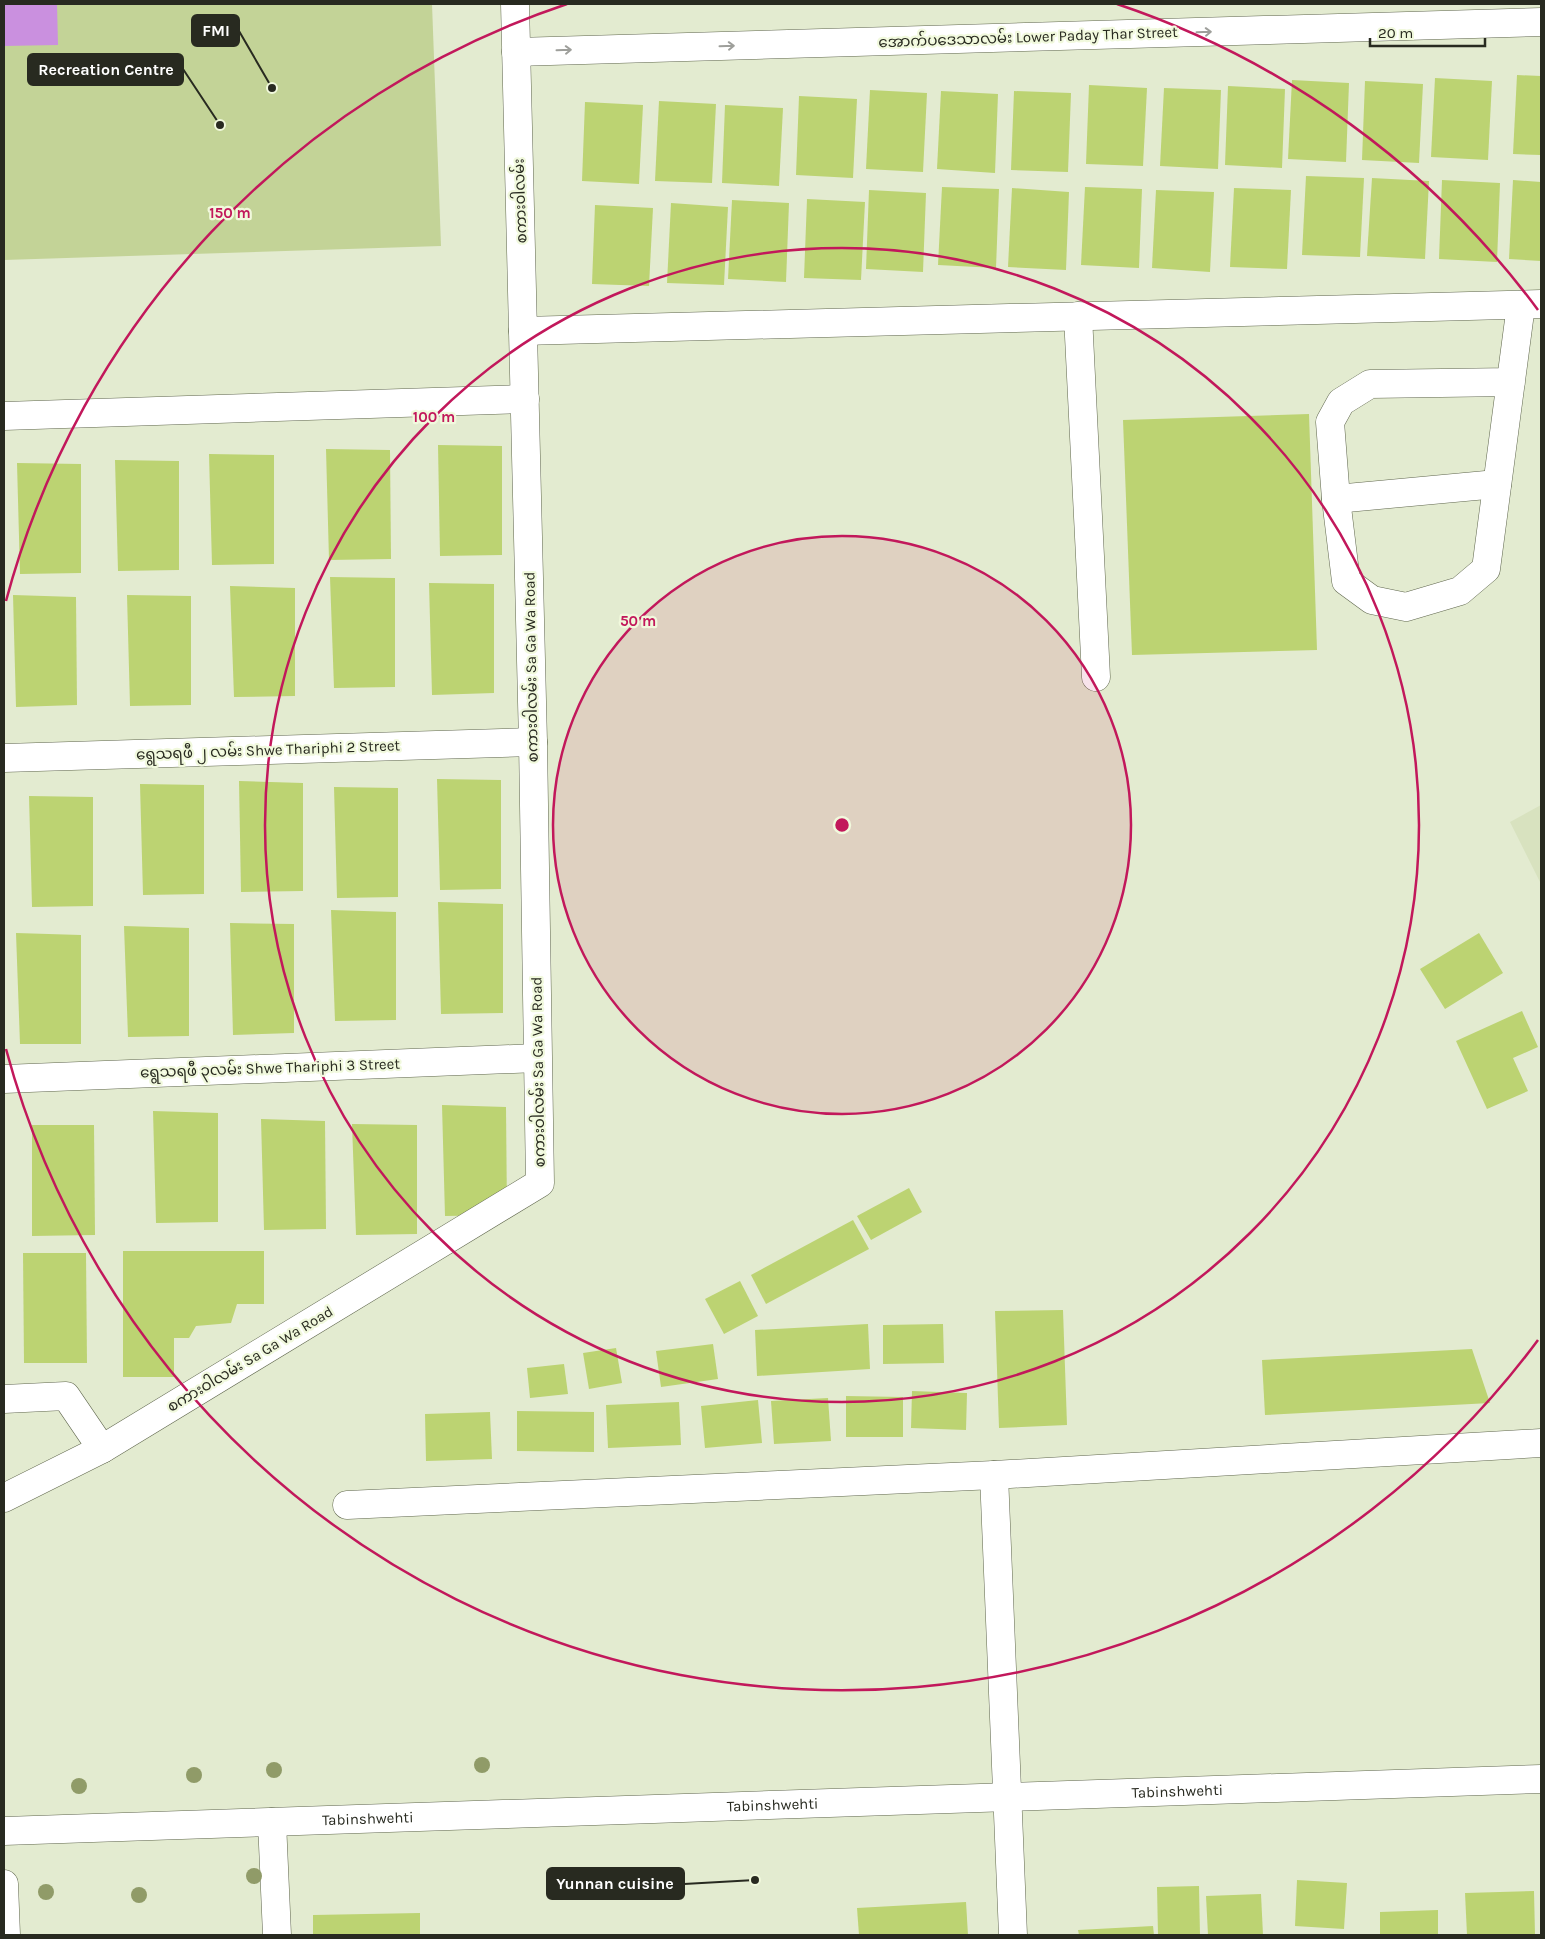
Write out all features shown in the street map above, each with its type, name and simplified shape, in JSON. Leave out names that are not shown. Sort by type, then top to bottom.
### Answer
[{"type":"street","name":"စကား၀ါလမ်း","points":[[515,4],[525,399]]},
{"type":"street","name":"အောက်ပဒေသာလမ်း Lower Paday Thar Street","points":[[516,52],[1541,22]]},
{"type":"street","points":[[523,331],[1531,304],[1511,382],[1486,569],[1460,591],[1406,607],[1372,600],[1346,581],[1336,499],[1330,422],[1341,402],[1370,384],[1511,382]]},
{"type":"street","points":[[1078,316],[1096,677]]},
{"type":"street","points":[[4,416],[525,399]]},
{"type":"street","name":"စကားဝါလမ်း Sa Ga Wa Road","points":[[4,1498],[102,1449],[540,1183],[525,399]]},
{"type":"street","points":[[1336,499],[1497,484]]},
{"type":"street","name":"ရွေသရဖီ ၂ လမ်း Shwe Thariphi 2 Street","points":[[4,758],[533,742]]},
{"type":"street","name":"ရွေသရဖီ ၃လမ်း Shwe Thariphi 3 Street","points":[[4,1079],[537,1058]]},
{"type":"street","points":[[4,1399],[66,1396],[102,1449]]},
{"type":"street","points":[[348,1504],[994,1475],[1541,1443]]},
{"type":"street","points":[[994,1475],[1013,1935]]},
{"type":"street","name":"Tabinshwehti","points":[[4,1831],[1541,1779]]},
{"type":"street","points":[[272,1822],[277,1935]]},
{"type":"street","points":[[4,1884],[6,1935]]},
{"type":"shaded area","points":[[4,4],[57,4],[58,45],[4,46]]},
{"type":"shaded area","points":[[1541,805],[1541,884],[1510,822]]},
{"type":"green space","points":[[4,4],[432,4],[441,246],[4,260]]},
{"type":"building","points":[[1517,75],[1541,76],[1541,155],[1513,154]]},
{"type":"building","points":[[1435,78],[1492,81],[1488,160],[1431,157]]},
{"type":"building","points":[[1292,80],[1349,83],[1346,162],[1288,159]]},
{"type":"building","points":[[1365,81],[1423,84],[1419,163],[1362,160]]},
{"type":"building","points":[[1089,85],[1147,88],[1143,166],[1086,164]]},
{"type":"building","points":[[1228,86],[1285,89],[1282,168],[1225,165]]},
{"type":"building","points":[[1164,88],[1221,90],[1218,169],[1160,166]]},
{"type":"building","points":[[870,90],[927,93],[923,172],[866,169]]},
{"type":"building","points":[[941,91],[998,94],[995,173],[937,169]]},
{"type":"building","points":[[1014,91],[1071,93],[1068,172],[1011,170]]},
{"type":"building","points":[[799,96],[857,99],[853,178],[796,175]]},
{"type":"building","points":[[659,101],[716,104],[712,183],[655,181]]},
{"type":"building","points":[[585,102],[643,105],[639,184],[582,181]]},
{"type":"building","points":[[725,105],[783,108],[779,186],[722,183]]},
{"type":"building","points":[[1306,176],[1364,178],[1360,257],[1302,255]]},
{"type":"building","points":[[1372,178],[1429,181],[1425,259],[1367,256]]},
{"type":"building","points":[[1442,180],[1500,183],[1497,262],[1439,259]]},
{"type":"building","points":[[1513,180],[1541,182],[1541,261],[1509,259]]},
{"type":"building","points":[[942,187],[999,189],[996,268],[938,265]]},
{"type":"building","points":[[1085,187],[1142,189],[1139,268],[1081,265]]},
{"type":"building","points":[[1012,188],[1069,192],[1066,270],[1008,267]]},
{"type":"building","points":[[1234,188],[1291,190],[1287,269],[1230,267]]},
{"type":"building","points":[[869,190],[926,193],[923,272],[866,269]]},
{"type":"building","points":[[1156,190],[1214,192],[1210,272],[1152,268]]},
{"type":"building","points":[[807,199],[865,202],[861,280],[804,278]]},
{"type":"building","points":[[732,200],[789,203],[786,282],[728,279]]},
{"type":"building","points":[[671,203],[728,207],[724,285],[667,283]]},
{"type":"building","points":[[595,205],[653,208],[649,286],[592,284]]},
{"type":"building","points":[[1309,414],[1317,650],[1132,655],[1123,420]]},
{"type":"building","points":[[438,445],[502,446],[502,555],[440,556]]},
{"type":"building","points":[[326,449],[390,450],[391,559],[329,560]]},
{"type":"building","points":[[209,454],[274,455],[274,564],[212,565]]},
{"type":"building","points":[[115,460],[179,461],[179,570],[118,571]]},
{"type":"building","points":[[17,463],[81,464],[81,573],[20,574]]},
{"type":"building","points":[[330,577],[395,578],[395,687],[334,688]]},
{"type":"building","points":[[429,583],[494,584],[494,693],[432,695]]},
{"type":"building","points":[[230,586],[295,588],[295,696],[234,697]]},
{"type":"building","points":[[13,595],[76,597],[77,705],[16,707]]},
{"type":"building","points":[[127,595],[191,596],[191,705],[130,706]]},
{"type":"building","points":[[437,779],[501,780],[501,889],[440,890]]},
{"type":"building","points":[[239,781],[303,783],[303,891],[241,892]]},
{"type":"building","points":[[140,784],[204,785],[204,894],[143,895]]},
{"type":"building","points":[[334,787],[398,788],[398,897],[337,898]]},
{"type":"building","points":[[29,796],[93,797],[93,906],[32,907]]},
{"type":"building","points":[[438,902],[503,904],[503,1013],[441,1014]]},
{"type":"building","points":[[331,910],[396,912],[396,1020],[335,1021]]},
{"type":"building","points":[[230,923],[294,924],[294,1033],[233,1035]]},
{"type":"building","points":[[124,926],[189,928],[189,1036],[128,1037]]},
{"type":"building","points":[[16,933],[81,935],[81,1044],[20,1044]]},
{"type":"building","points":[[1479,933],[1503,973],[1445,1009],[1420,969]]},
{"type":"building","points":[[1522,1011],[1538,1047],[1513,1058],[1528,1091],[1487,1109],[1456,1041]]},
{"type":"building","points":[[442,1105],[506,1107],[507,1215],[445,1216]]},
{"type":"building","points":[[153,1111],[218,1113],[218,1222],[156,1223]]},
{"type":"building","points":[[261,1119],[325,1121],[326,1229],[264,1230]]},
{"type":"building","points":[[352,1124],[417,1125],[417,1234],[356,1235]]},
{"type":"building","points":[[32,1125],[94,1125],[95,1235],[32,1236]]},
{"type":"building","points":[[909,1188],[922,1212],[871,1240],[857,1216]]},
{"type":"building","points":[[853,1220],[869,1249],[766,1304],[751,1275]]},
{"type":"building","points":[[123,1251],[264,1251],[264,1304],[237,1304],[231,1323],[196,1326],[189,1338],[174,1338],[174,1377],[123,1377]]},
{"type":"building","points":[[23,1253],[86,1253],[87,1363],[24,1363]]},
{"type":"building","points":[[740,1281],[758,1316],[724,1334],[705,1299]]},
{"type":"building","points":[[1063,1310],[1067,1425],[999,1428],[995,1311]]},
{"type":"building","points":[[868,1324],[870,1369],[757,1376],[755,1330]]},
{"type":"building","points":[[943,1324],[944,1363],[883,1364],[883,1325]]},
{"type":"building","points":[[713,1344],[718,1379],[661,1387],[656,1351]]},
{"type":"building","points":[[616,1348],[622,1383],[589,1389],[583,1353]]},
{"type":"building","points":[[1472,1349],[1490,1403],[1265,1415],[1262,1360]]},
{"type":"building","points":[[564,1364],[568,1394],[530,1398],[527,1368]]},
{"type":"building","points":[[912,1391],[967,1393],[966,1430],[911,1428]]},
{"type":"building","points":[[846,1396],[903,1397],[903,1437],[846,1437]]},
{"type":"building","points":[[828,1398],[831,1441],[774,1444],[771,1401]]},
{"type":"building","points":[[758,1400],[762,1443],[705,1448],[701,1406]]},
{"type":"building","points":[[679,1402],[681,1445],[608,1448],[606,1405]]},
{"type":"building","points":[[517,1411],[594,1412],[594,1452],[517,1451]]},
{"type":"building","points":[[490,1412],[492,1459],[426,1461],[425,1414]]},
{"type":"building","points":[[1297,1880],[1347,1883],[1344,1929],[1295,1926]]},
{"type":"building","points":[[1199,1886],[1200,1935],[1158,1935],[1157,1887]]},
{"type":"building","points":[[1534,1891],[1535,1935],[1467,1935],[1465,1893]]},
{"type":"building","points":[[1261,1894],[1263,1935],[1208,1935],[1206,1896]]},
{"type":"building","points":[[966,1902],[968,1935],[859,1935],[857,1908]]},
{"type":"building","points":[[1438,1910],[1438,1935],[1380,1935],[1380,1912]]},
{"type":"building","points":[[420,1913],[420,1935],[313,1935],[313,1915]]},
{"type":"building","points":[[1153,1926],[1154,1935],[1079,1935],[1078,1930]]},
{"type":"place","name":"FMI","points":[[272,88]]},
{"type":"place","name":"Recreation Centre","points":[[220,125]]},
{"type":"place","name":"Yunnan cuisine","points":[[755,1880]]}]
